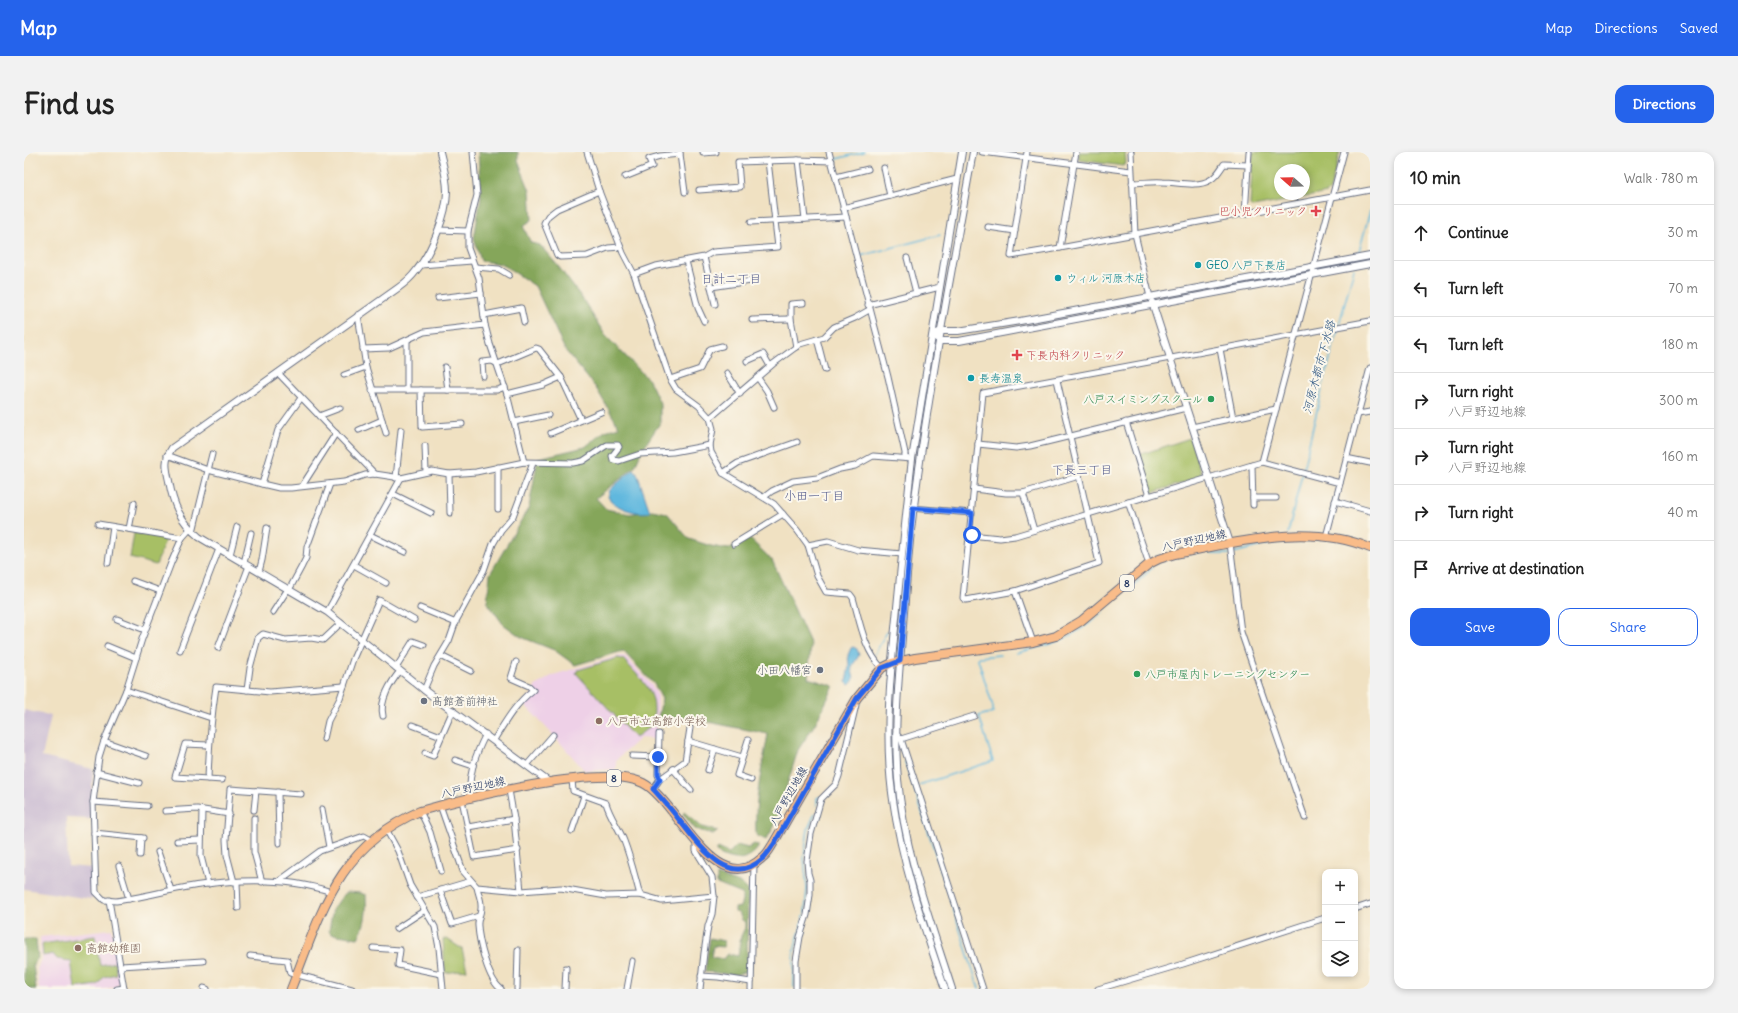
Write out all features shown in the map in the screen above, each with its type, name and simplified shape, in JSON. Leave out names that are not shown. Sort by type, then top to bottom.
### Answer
[{"type":"main road","name":"八戸野辺地線","points":[[291,989],[331,892],[340,876],[354,857],[371,840],[386,829],[420,811],[470,798],[549,782],[625,778],[642,783],[653,789],[709,856],[720,864],[732,868],[744,868],[763,858],[774,844],[857,698],[882,668],[900,661],[1033,642],[1056,636],[1081,621],[1149,564],[1159,558],[1175,554],[1230,543],[1294,534],[1326,536],[1370,548]]},
{"type":"street","points":[[440,152],[447,193],[438,230],[421,266],[398,288],[172,448],[167,455],[166,463],[175,508],[192,531],[219,549],[326,612],[424,690],[486,734],[549,782]]},
{"type":"street","points":[[473,152],[476,195],[468,231],[468,248],[479,278],[485,325],[507,394],[524,462]]},
{"type":"street","points":[[587,152],[599,191],[620,246],[634,274],[670,379],[676,389],[699,406],[710,418],[713,429],[710,445],[715,461],[723,473],[764,497],[774,504],[783,514],[808,545],[823,589],[826,592],[850,594],[853,598],[865,641],[872,656],[882,668]]},
{"type":"street","points":[[703,153],[716,152]]},
{"type":"street","points":[[829,152],[889,385],[905,458]]},
{"type":"street","points":[[945,989],[907,871],[900,843],[892,799],[889,740],[892,663],[906,507],[912,459],[962,152]]},
{"type":"street","points":[[952,989],[912,863],[897,778],[900,661],[913,508],[941,331],[973,152]]},
{"type":"street","points":[[982,152],[1131,171]]},
{"type":"street","points":[[1027,152],[1011,256],[1370,190]]},
{"type":"street","points":[[1060,248],[1076,152]]},
{"type":"street","points":[[1131,152],[1135,234],[1150,297],[1230,543],[1241,632],[1305,818]]},
{"type":"street","points":[[1245,214],[1249,152]]},
{"type":"street","points":[[1262,462],[1344,152]]},
{"type":"street","points":[[625,177],[652,166],[649,159],[680,153],[685,192]]},
{"type":"street","points":[[699,190],[740,187],[738,162],[798,160],[832,161]]},
{"type":"street","points":[[798,160],[805,218]]},
{"type":"street","points":[[634,274],[656,266],[704,257],[713,252],[778,247],[768,161]]},
{"type":"street","points":[[1132,183],[1200,183],[1209,181],[1217,174],[1224,164],[1248,165]]},
{"type":"street","points":[[884,168],[890,196]]},
{"type":"street","points":[[836,177],[868,169]]},
{"type":"street","points":[[843,208],[957,179]]},
{"type":"street","points":[[599,191],[557,209],[548,216],[544,223],[548,235],[557,255],[560,257],[587,256],[608,248],[620,246]]},
{"type":"street","points":[[751,222],[846,217]]},
{"type":"street","points":[[988,227],[1015,231]]},
{"type":"street","points":[[438,230],[468,231]]},
{"type":"street","points":[[933,335],[941,331],[958,331],[1020,321],[1370,256]]},
{"type":"street","points":[[704,257],[715,304]]},
{"type":"street","points":[[907,258],[916,293]]},
{"type":"street","points":[[421,266],[472,260]]},
{"type":"street","points":[[686,261],[698,308],[704,321]]},
{"type":"street","points":[[933,335],[940,341],[959,341],[1370,264]]},
{"type":"street","points":[[475,267],[499,269],[509,275]]},
{"type":"street","points":[[711,287],[751,281]]},
{"type":"street","points":[[710,418],[740,394],[770,366],[800,344],[824,337],[834,327],[856,318],[869,307],[940,287]]},
{"type":"street","points":[[438,298],[481,293]]},
{"type":"street","points":[[796,347],[791,319],[791,304],[803,303]]},
{"type":"street","points":[[484,315],[521,308],[524,322]]},
{"type":"street","points":[[358,315],[366,367],[386,433]]},
{"type":"street","points":[[752,320],[791,319]]},
{"type":"street","points":[[1057,380],[1098,563],[1015,591],[966,600],[963,598],[983,393],[1370,321]]},
{"type":"street","points":[[364,350],[389,348],[424,332],[485,325]]},
{"type":"street","points":[[817,339],[825,370]]},
{"type":"street","points":[[407,340],[407,390]]},
{"type":"street","points":[[670,379],[700,369],[710,349],[722,346]]},
{"type":"street","points":[[483,376],[482,362],[492,361],[498,364],[536,348],[539,349],[561,377],[581,420]]},
{"type":"street","points":[[1220,349],[1233,418]]},
{"type":"street","points":[[747,360],[763,354],[770,366]]},
{"type":"street","points":[[344,374],[366,367]]},
{"type":"street","points":[[444,367],[448,390]]},
{"type":"street","points":[[1326,536],[1370,370]]},
{"type":"street","points":[[278,373],[375,474]]},
{"type":"street","points":[[727,373],[740,394]]},
{"type":"street","points":[[507,394],[543,385],[561,377]]},
{"type":"street","points":[[758,378],[767,391],[774,407]]},
{"type":"street","points":[[372,390],[497,390],[504,387]]},
{"type":"street","points":[[421,390],[422,427],[462,424]]},
{"type":"street","points":[[262,484],[278,430],[301,398]]},
{"type":"street","points":[[319,416],[340,408]]},
{"type":"street","points":[[978,444],[1016,448],[1030,446],[1186,408]]},
{"type":"street","points":[[1192,427],[1276,409]]},
{"type":"street","points":[[551,433],[601,412]]},
{"type":"street","points":[[1358,414],[1370,412]]},
{"type":"street","points":[[514,422],[548,415]]},
{"type":"street","points":[[359,430],[382,420]]},
{"type":"street","points":[[1126,422],[1149,496]]},
{"type":"street","points":[[326,612],[393,494],[398,478],[401,430]]},
{"type":"street","points":[[302,486],[336,433]]},
{"type":"street","points":[[723,473],[738,462],[797,442]]},
{"type":"street","points":[[167,455],[208,470],[279,488],[330,484],[375,474],[398,478],[432,471],[449,474],[476,472],[524,462],[578,462],[590,457],[598,449],[614,444],[618,445],[619,447],[612,456],[613,460],[619,461],[640,454],[673,452],[710,445]]},
{"type":"street","points":[[424,446],[426,472]]},
{"type":"street","points":[[212,454],[192,531],[182,538],[145,630],[126,690],[104,741],[96,772],[93,802],[96,892],[104,900],[129,899],[208,884],[279,881],[302,883],[331,892]]},
{"type":"street","points":[[764,497],[772,491],[793,482],[817,478],[840,469],[855,466],[873,456],[912,459]]},
{"type":"street","points":[[1346,458],[1370,463]]},
{"type":"street","points":[[970,534],[1000,538],[1015,536],[1262,462],[1340,483]]},
{"type":"street","points":[[424,690],[434,666],[449,641],[456,623],[484,570],[493,544],[501,530],[513,516],[533,463]]},
{"type":"street","points":[[1252,465],[1253,505]]},
{"type":"street","points":[[498,467],[498,509]]},
{"type":"street","points":[[449,474],[450,513]]},
{"type":"street","points":[[974,489],[1006,493],[1022,493],[1079,476]]},
{"type":"street","points":[[273,612],[289,589],[306,558],[307,547],[330,484]]},
{"type":"street","points":[[1022,493],[1034,530]]},
{"type":"street","points":[[393,494],[431,512]]},
{"type":"street","points":[[1253,498],[1276,498]]},
{"type":"street","points":[[1335,501],[1370,511]]},
{"type":"street","points":[[1128,502],[1149,564]]},
{"type":"street","points":[[129,529],[134,503]]},
{"type":"street","points":[[906,507],[972,513]]},
{"type":"street","points":[[734,544],[783,514]]},
{"type":"street","points":[[98,524],[182,538]]},
{"type":"street","points":[[108,563],[113,526]]},
{"type":"street","points":[[230,555],[237,527]]},
{"type":"street","points":[[259,572],[267,528]]},
{"type":"street","points":[[218,648],[247,565],[251,533]]},
{"type":"street","points":[[370,535],[405,552]]},
{"type":"street","points":[[808,545],[828,541],[858,550],[902,554]]},
{"type":"street","points":[[180,650],[219,549]]},
{"type":"street","points":[[354,565],[386,583]]},
{"type":"street","points":[[133,581],[160,591]]},
{"type":"street","points":[[1015,591],[1033,642]]},
{"type":"street","points":[[324,739],[328,721],[344,686],[361,639],[379,600],[414,620]]},
{"type":"street","points":[[420,608],[456,623]]},
{"type":"street","points":[[117,619],[145,630]]},
{"type":"street","points":[[247,690],[250,668],[258,638],[263,634],[285,640],[311,638],[323,640],[341,623]]},
{"type":"street","points":[[383,716],[381,708],[393,680],[413,641],[424,645]]},
{"type":"street","points":[[106,646],[136,658]]},
{"type":"street","points":[[441,656],[471,671]]},
{"type":"street","points":[[494,740],[524,696],[533,690],[529,686],[510,678],[516,662]]},
{"type":"street","points":[[208,779],[211,718],[216,687],[270,692],[344,686]]},
{"type":"street","points":[[126,690],[211,718]]},
{"type":"street","points":[[796,989],[796,961],[800,937],[807,916],[810,895],[810,880],[807,861],[811,834],[821,799],[836,784],[841,771],[857,698]]},
{"type":"street","points":[[425,753],[433,756],[452,710]]},
{"type":"street","points":[[899,737],[974,716]]},
{"type":"street","points":[[412,724],[441,736]]},
{"type":"street","points":[[653,789],[660,779],[685,760],[690,728]]},
{"type":"street","points":[[470,798],[469,782],[473,766],[486,734]]},
{"type":"street","points":[[659,734],[658,774],[660,779]]},
{"type":"street","points":[[527,765],[554,735]]},
{"type":"street","points":[[899,737],[983,989]]},
{"type":"street","points":[[748,740],[737,775],[751,780]]},
{"type":"street","points":[[104,741],[146,756]]},
{"type":"street","points":[[688,741],[742,757]]},
{"type":"street","points":[[209,746],[185,744],[175,777],[222,780]]},
{"type":"street","points":[[708,770],[715,749]]},
{"type":"street","points":[[632,756],[658,757]]},
{"type":"street","points":[[455,760],[473,766]]},
{"type":"street","points":[[672,769],[691,790]]},
{"type":"street","points":[[96,772],[138,783]]},
{"type":"street","points":[[572,780],[573,791],[606,804],[609,814],[623,839],[633,864],[640,896]]},
{"type":"street","points":[[238,908],[236,882],[227,855],[226,840],[230,789],[301,794]]},
{"type":"street","points":[[509,790],[518,850],[521,891]]},
{"type":"street","points":[[254,810],[256,791]]},
{"type":"street","points":[[278,792],[279,843]]},
{"type":"street","points":[[572,831],[584,796]]},
{"type":"street","points":[[462,800],[474,857],[518,850]]},
{"type":"street","points":[[93,802],[147,806]]},
{"type":"street","points":[[440,805],[463,871],[477,887],[481,905],[478,927],[483,952],[492,979],[501,989]]},
{"type":"street","points":[[322,809],[329,847]]},
{"type":"street","points":[[165,811],[202,810],[229,814]]},
{"type":"street","points":[[202,810],[200,840],[201,856],[208,884]]},
{"type":"street","points":[[420,811],[430,832],[441,871]]},
{"type":"street","points":[[254,818],[254,852],[262,882]]},
{"type":"street","points":[[468,827],[514,819]]},
{"type":"street","points":[[386,829],[398,851],[410,885],[435,927],[439,948],[443,989]]},
{"type":"street","points":[[94,833],[142,838],[140,855]]},
{"type":"street","points":[[279,881],[320,851],[364,836],[371,840]]},
{"type":"street","points":[[177,841],[200,840]]},
{"type":"street","points":[[696,842],[696,851],[712,877],[714,896],[712,914],[708,926],[700,989]]},
{"type":"street","points":[[158,852],[171,890]]},
{"type":"street","points":[[751,989],[754,864]]},
{"type":"street","points":[[120,866],[129,899]]},
{"type":"street","points":[[417,897],[471,881]]},
{"type":"street","points":[[477,887],[521,891],[561,888],[606,896],[640,896],[662,901],[714,896]]},
{"type":"street","points":[[440,890],[452,924],[479,916]]},
{"type":"street","points":[[109,900],[124,988],[117,989]]},
{"type":"street","points":[[1358,907],[1370,904]]},
{"type":"street","points":[[396,929],[425,910]]},
{"type":"street","points":[[1098,989],[1183,964],[1322,919]]},
{"type":"street","points":[[373,948],[400,950],[398,965],[441,974]]},
{"type":"street","points":[[516,989],[518,950]]},
{"type":"street","points":[[250,956],[287,960],[290,973],[352,989]]},
{"type":"street","points":[[627,989],[632,961]]},
{"type":"street","points":[[121,966],[203,962]]},
{"type":"street","points":[[565,989],[566,968]]},
{"type":"street","points":[[701,976],[718,976],[751,982]]},
{"type":"shaded area","name":"八戸市立高館小学校","points":[[618,656],[625,656],[651,684],[658,696],[656,739],[640,738],[616,760],[616,769],[585,771],[523,703],[535,691],[534,687],[553,675]]},
{"type":"shaded area","points":[[24,710],[51,716],[42,757],[93,769],[90,819],[66,818],[68,866],[92,868],[93,898],[91,899],[24,889]]},
{"type":"shaded area","name":"高館幼稚園","points":[[112,929],[120,981],[116,987],[104,989],[39,989],[37,969],[41,959],[40,937]]},
{"type":"green space","points":[[478,152],[518,152],[518,161],[530,191],[532,220],[523,226],[531,243],[540,245],[558,266],[582,298],[605,335],[649,380],[660,403],[660,423],[642,450],[635,466],[596,498],[606,509],[630,514],[652,510],[667,513],[689,539],[711,546],[728,549],[749,538],[772,560],[811,645],[808,678],[834,686],[815,724],[798,750],[774,827],[766,840],[756,835],[756,810],[768,734],[688,718],[658,718],[662,699],[654,684],[623,651],[575,665],[554,650],[521,637],[503,624],[487,602],[490,574],[529,507],[538,458],[585,447],[605,431],[619,427],[596,388],[565,350],[535,286],[502,264],[481,261],[474,238],[481,197]]},
{"type":"green space","points":[[1079,152],[1125,152],[1126,163],[1123,166],[1079,160]]},
{"type":"green space","points":[[1253,152],[1340,152],[1330,190],[1327,193],[1310,196],[1310,164],[1274,164],[1274,200],[1290,200],[1253,207],[1250,205]]},
{"type":"green space","points":[[1190,438],[1202,477],[1151,493],[1139,455]]},
{"type":"green space","points":[[134,533],[166,538],[156,565],[130,558]]},
{"type":"green space","points":[[618,658],[623,659],[643,681],[652,696],[654,704],[652,725],[635,738],[576,673],[578,670]]},
{"type":"green space","points":[[684,812],[702,827],[718,831],[712,834],[695,829],[683,814]]},
{"type":"green space","points":[[754,844],[758,845],[758,848],[754,853],[744,858],[733,859],[716,852],[718,848],[729,853],[737,845],[748,848]]},
{"type":"green space","points":[[717,875],[742,884],[748,890],[747,971],[735,975],[705,971],[710,938],[724,941],[724,947],[713,946],[711,957],[724,959],[728,954],[738,956],[741,936],[745,928],[745,922],[742,920],[739,913],[735,912],[735,908],[740,907],[742,894],[717,884]]},
{"type":"green space","points":[[348,892],[366,895],[363,928],[358,938],[331,934],[329,931],[333,908],[343,895]]},
{"type":"green space","points":[[95,936],[100,965],[115,962],[116,974],[104,977],[97,985],[75,988],[71,961],[57,959],[53,954],[43,956],[42,944]]},
{"type":"green space","points":[[24,939],[36,939],[38,958],[33,964],[36,989],[24,989]]},
{"type":"green space","points":[[443,939],[447,939],[462,949],[467,970],[445,973]]},
{"type":"water","points":[[634,469],[637,473],[650,512],[645,513],[627,510],[611,501],[608,497],[610,490]]},
{"type":"water","points":[[853,647],[857,649],[859,655],[852,667],[854,678],[852,683],[849,685],[846,682],[849,666],[848,655]]},
{"type":"waterway","name":"河原木都市下水路","points":[[836,159],[864,152]]},
{"type":"waterway","name":"河原木都市下水路","points":[[1358,255],[1370,211]]},
{"type":"waterway","name":"河原木都市下水路","points":[[860,256],[940,235]]},
{"type":"waterway","name":"河原木都市下水路","points":[[1339,325],[1354,269]]},
{"type":"waterway","name":"河原木都市下水路","points":[[1288,533],[1323,385],[1338,329]]},
{"type":"waterway","points":[[1233,553],[1286,540],[1286,538]]},
{"type":"waterway","points":[[1211,554],[1229,554]]},
{"type":"waterway","points":[[1128,591],[1152,568]]},
{"type":"waterway","points":[[1016,653],[1042,647],[1072,635],[1103,613]]},
{"type":"waterway","name":"河原木都市下水路","points":[[875,654],[887,631]]},
{"type":"waterway","points":[[919,785],[993,761],[979,716],[993,712],[993,707],[978,659],[979,657],[1000,655]]},
{"type":"waterway","points":[[905,762],[915,787]]},
{"type":"waterway","points":[[914,787],[979,989]]},
{"type":"waterway","name":"河原木都市下水路","points":[[817,805],[817,798],[820,797]]},
{"type":"waterway","name":"河原木都市下水路","points":[[794,987],[794,951],[805,913],[807,888],[804,858],[808,829],[815,813]]},
{"type":"place","name":"巴小児クリニック","points":[[1316,211]]},
{"type":"place","name":"GEO 八戸下長店","points":[[1198,265]]},
{"type":"place","name":"ウィル 河原木店","points":[[1058,278]]},
{"type":"place","name":"下長内科クリニック","points":[[1017,355]]},
{"type":"place","name":"長寿温泉","points":[[971,378]]},
{"type":"place","name":"八戸スイミングスクール","points":[[1211,399]]},
{"type":"place","name":"小田八幡宮","points":[[820,670]]},
{"type":"place","name":"八戸市屋内トレーニングセンター","points":[[1137,674]]},
{"type":"place","name":"髙館蒼前神社","points":[[424,701]]},
{"type":"place","name":"八戸市立高館小学校","points":[[599,721]]},
{"type":"place","name":"高館幼稚園","points":[[78,948]]},
{"type":"district","name":"日計二丁目","points":[[731,279]]},
{"type":"district","name":"下長三丁目","points":[[1082,470]]},
{"type":"district","name":"小田一丁目","points":[[814,496]]},
{"type":"route","points":[[658,757],[658,774],[660,779],[653,789],[709,856],[720,864],[732,868],[744,868],[763,858],[774,844],[862,690],[882,668],[900,661],[913,508],[972,513],[970,534],[972,535]]}]
